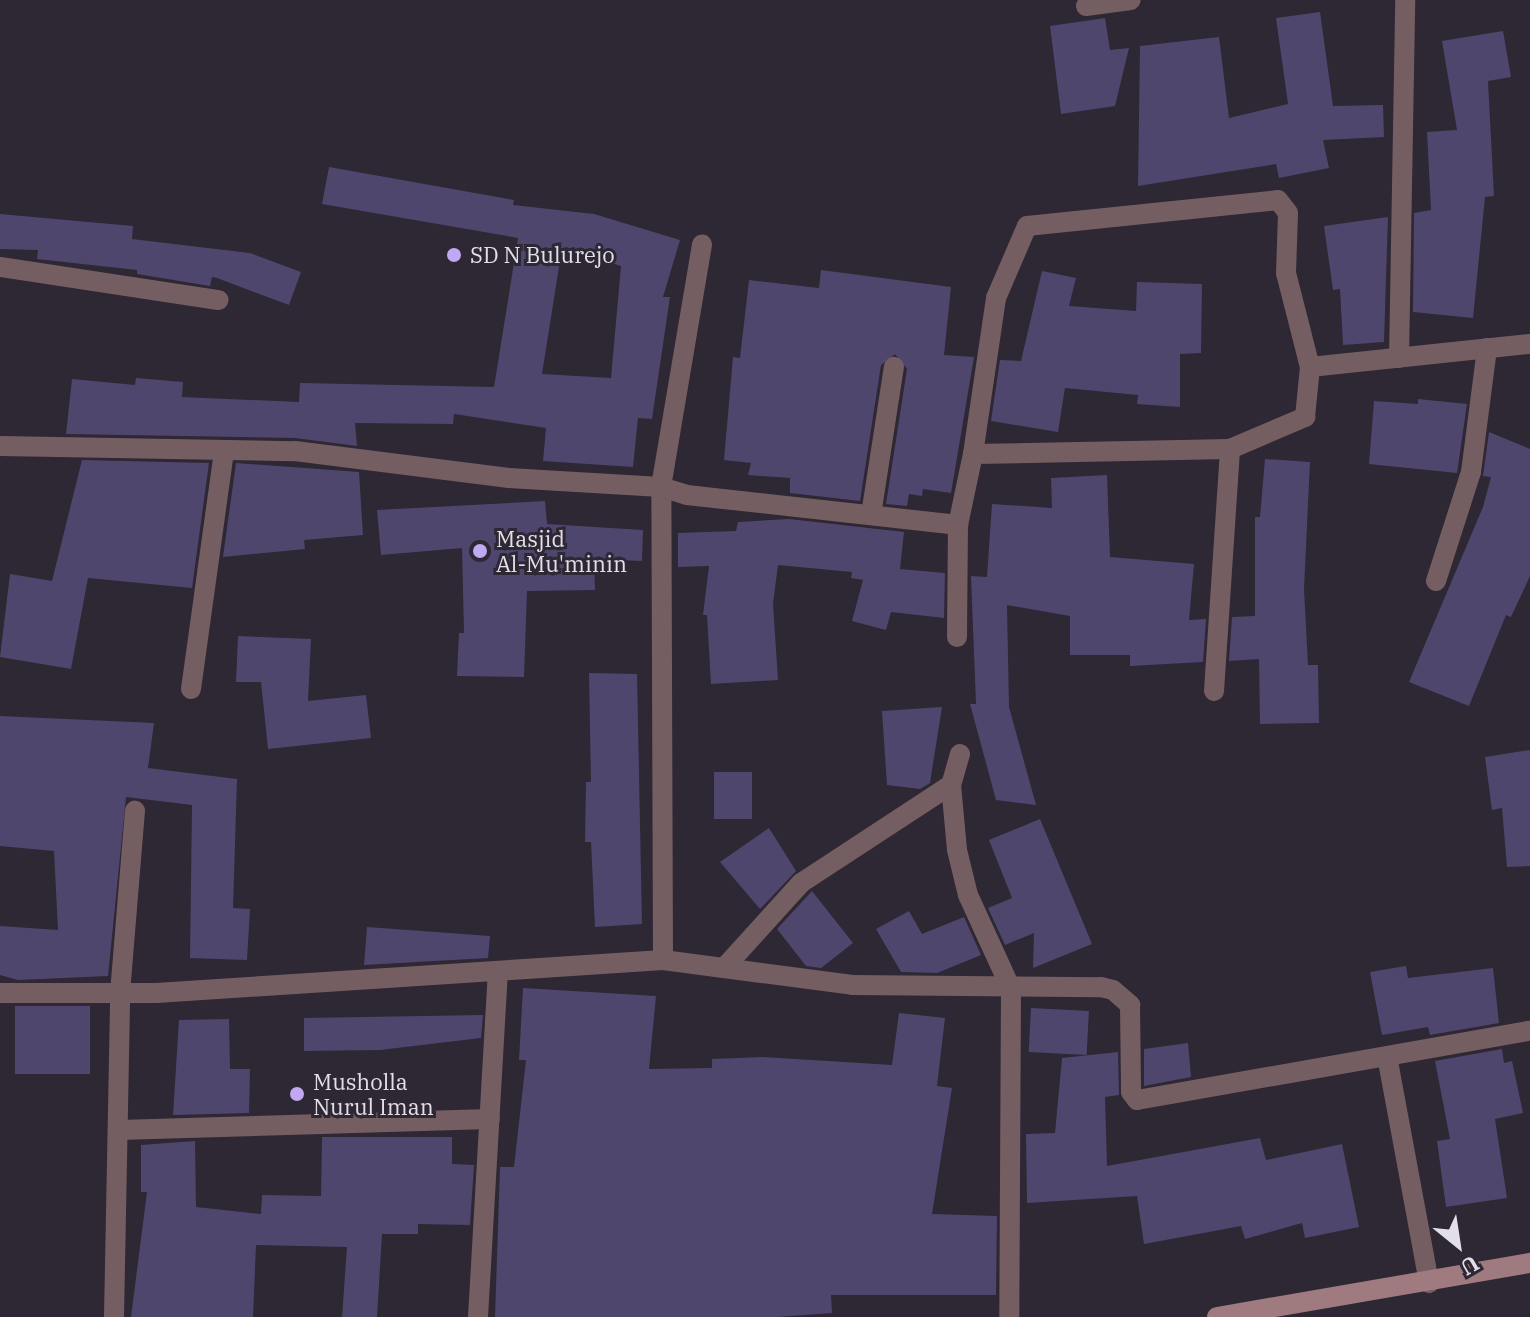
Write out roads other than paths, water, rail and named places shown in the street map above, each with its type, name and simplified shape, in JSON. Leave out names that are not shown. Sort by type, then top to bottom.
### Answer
[{"type":"main road","points":[[1217,1317],[1429,1283],[1530,1263]]},
{"type":"street","points":[[1086,6],[1131,0]]},
{"type":"street","points":[[1399,358],[1405,0]]},
{"type":"street","points":[[957,637],[958,525],[973,454],[996,298],[1027,226],[1278,200],[1288,213],[1286,273],[1310,367],[1305,417],[1230,449],[973,454]]},
{"type":"street","points":[[663,960],[661,487],[702,244]]},
{"type":"street","points":[[0,267],[219,300]]},
{"type":"street","points":[[1310,367],[1530,344]]},
{"type":"street","points":[[1436,581],[1471,472],[1487,348]]},
{"type":"street","points":[[871,515],[894,367]]},
{"type":"street","points":[[0,446],[295,451],[509,478],[661,487],[687,495],[958,525]]},
{"type":"street","points":[[1214,691],[1230,449]]},
{"type":"street","points":[[191,689],[224,452]]},
{"type":"street","points":[[960,754],[951,785],[968,895],[1011,989],[1009,1317]]},
{"type":"street","points":[[724,968],[801,883],[951,785]]},
{"type":"street","points":[[114,1317],[120,993],[135,811]]},
{"type":"street","points":[[0,993],[120,993],[498,974],[663,960],[852,985],[1011,989],[1101,987],[1125,998],[1130,1005],[1131,1092],[1137,1100],[1530,1031]]},
{"type":"street","points":[[478,1317],[498,974]]},
{"type":"street","points":[[1387,1056],[1429,1283]]},
{"type":"street","points":[[118,1130],[490,1119]]},
{"type":"place","name":"SD N Bulurejo","points":[[454,255]]},
{"type":"place","name":"Masjid Al-Mu'minin","points":[[480,551]]},
{"type":"place","name":"Musholla Nurul Iman","points":[[297,1094]]}]
